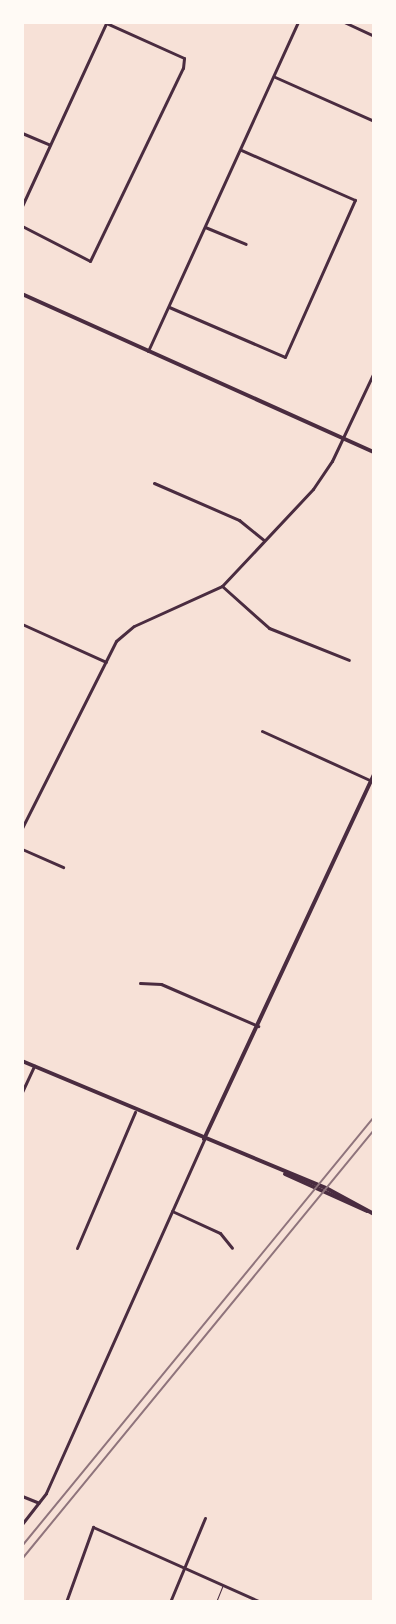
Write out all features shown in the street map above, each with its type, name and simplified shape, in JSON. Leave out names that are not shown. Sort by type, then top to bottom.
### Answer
[{"type":"street","points":[[148,351],[298,22]]},
{"type":"street","points":[[344,22],[374,36]]},
{"type":"street","points":[[22,206],[106,23],[184,58],[156,130],[126,181],[90,261],[22,226]]},
{"type":"street","points":[[274,77],[374,121]]},
{"type":"street","points":[[22,133],[50,145]]},
{"type":"street","points":[[169,307],[285,357],[355,200],[241,150]]},
{"type":"street","points":[[205,227],[246,244]]},
{"type":"street","points":[[22,294],[374,452]]},
{"type":"street","points":[[22,828],[116,641],[134,626],[222,586],[313,488],[344,438],[374,372]]},
{"type":"street","points":[[154,483],[239,520],[264,540]]},
{"type":"street","points":[[222,586],[269,628],[349,660]]},
{"type":"street","points":[[22,624],[106,662]]},
{"type":"street","points":[[262,730],[372,781]]},
{"type":"street","points":[[22,1524],[39,1503],[204,1139],[374,774]]},
{"type":"street","points":[[22,849],[63,867]]},
{"type":"street","points":[[140,982],[161,984],[258,1026]]},
{"type":"street","points":[[22,1061],[135,1112],[281,1171],[373,1213]]},
{"type":"street","points":[[22,1092],[34,1066]]},
{"type":"street","points":[[77,1248],[135,1112]]},
{"type":"street","points":[[172,1211],[220,1233],[232,1248]]},
{"type":"street","points":[[22,1496],[39,1503]]},
{"type":"street","points":[[170,1602],[205,1518]]},
{"type":"street","points":[[66,1602],[92,1527],[261,1602]]},
{"type":"lane","points":[[216,1602],[224,1585]]},
{"type":"railway","points":[[22,1546],[374,1117]]},
{"type":"railway","points":[[22,1559],[374,1130]]}]
